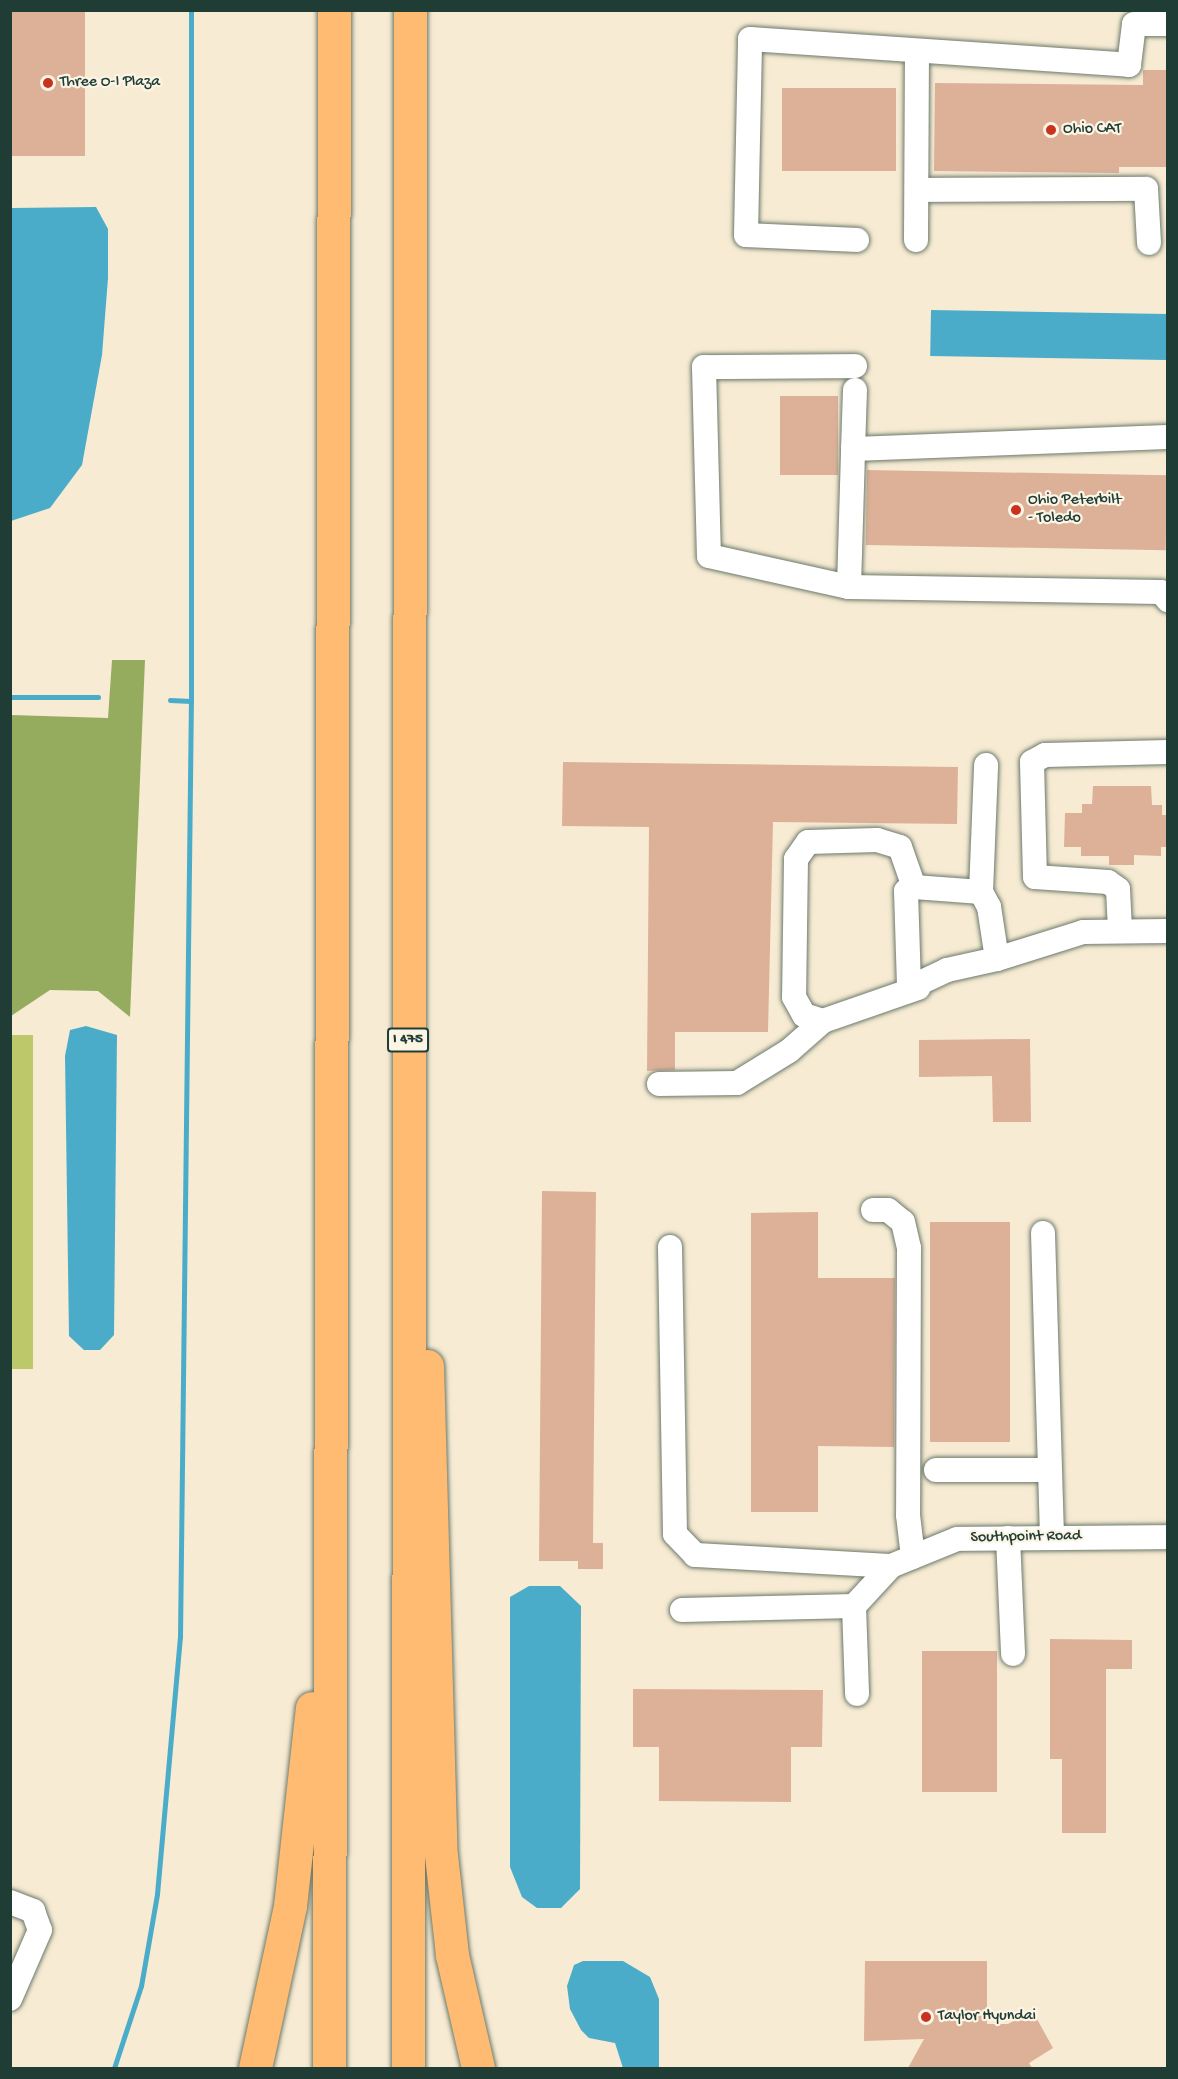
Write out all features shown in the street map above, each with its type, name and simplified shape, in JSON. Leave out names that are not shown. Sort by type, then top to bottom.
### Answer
[{"type":"highway","points":[[329,2068],[334,10]]},
{"type":"highway","name":"I 475","points":[[408,2068],[410,10]]},
{"type":"highway","points":[[409,897],[440,1846],[452,1955],[478,2068]]},
{"type":"highway","points":[[255,2068],[278,1978],[291,1895],[314,1684],[331,1425]]},
{"type":"street","points":[[857,240],[746,236],[750,39],[1129,65],[1134,24],[1167,24]]},
{"type":"street","points":[[916,240],[917,51]]},
{"type":"street","points":[[917,190],[1146,189],[1149,243]]},
{"type":"street","points":[[855,366],[704,367],[709,556],[849,587],[1165,595]]},
{"type":"street","points":[[849,587],[855,390]]},
{"type":"street","points":[[853,449],[1167,436]]},
{"type":"street","points":[[1120,930],[1118,889],[1108,882],[1035,877],[1032,762],[1045,755],[1167,752]]},
{"type":"street","points":[[986,765],[981,892],[989,907],[997,959]]},
{"type":"street","points":[[823,1021],[804,1015],[795,997],[796,859],[808,842],[877,840],[900,846],[914,887]]},
{"type":"street","points":[[914,887],[981,892]]},
{"type":"street","points":[[914,887],[903,901],[905,980],[918,988]]},
{"type":"street","points":[[658,1084],[737,1083],[789,1052],[823,1021],[918,988],[947,970],[997,959],[1083,932],[1167,931]]},
{"type":"street","points":[[873,1210],[888,1210],[903,1222],[909,1248],[908,1515],[913,1557]]},
{"type":"street","points":[[1043,1233],[1052,1536]]},
{"type":"street","points":[[670,1247],[675,1534],[695,1555],[891,1566]]},
{"type":"street","points":[[936,1470],[1049,1470]]},
{"type":"street","name":"Southpoint Road","points":[[891,1566],[957,1539],[1052,1536],[1167,1537]]},
{"type":"street","points":[[1008,1538],[1013,1654]]},
{"type":"street","points":[[856,1694],[854,1606],[891,1566]]},
{"type":"street","points":[[682,1610],[854,1606]]},
{"type":"street","points":[[10,1902],[33,1911],[40,1930],[10,1999]]},
{"type":"green space","points":[[112,660],[145,660],[130,1017],[98,991],[50,990],[11,1016],[11,715],[108,718]]},
{"type":"green space","points":[[11,1035],[33,1035],[33,1369],[11,1369]]},
{"type":"water","points":[[96,207],[108,229],[108,278],[102,355],[82,465],[50,508],[11,521],[11,208]]},
{"type":"water","points":[[931,310],[1167,314],[1166,360],[930,356]]},
{"type":"water","points":[[86,1026],[117,1035],[114,1335],[100,1350],[84,1350],[69,1336],[65,1056],[70,1030]]},
{"type":"water","points":[[529,1586],[560,1586],[581,1606],[580,1889],[561,1908],[537,1908],[522,1897],[510,1867],[510,1597]]},
{"type":"water","points":[[583,1961],[623,1961],[650,1977],[659,1999],[659,2068],[623,2068],[615,2043],[589,2038],[581,2030],[570,2009],[567,1986],[574,1965]]},
{"type":"building","name":"Three O-I Plaza","points":[[10,10],[85,10],[85,156],[10,156]]},
{"type":"building","name":"Ohio CAT","points":[[1143,70],[1167,70],[1167,167],[1119,167],[1119,173],[934,171],[935,83],[1143,85]]},
{"type":"building","points":[[782,88],[896,88],[896,171],[782,171]]},
{"type":"building","points":[[780,396],[838,396],[838,475],[780,475]]},
{"type":"building","name":"Ohio Peterbilt - Toledo","points":[[867,470],[1167,475],[1166,550],[866,545]]},
{"type":"building","points":[[563,762],[958,767],[957,824],[773,822],[768,1032],[675,1032],[675,1070],[647,1071],[649,827],[562,826]]},
{"type":"building","points":[[1093,786],[1151,786],[1152,805],[1162,805],[1162,815],[1167,815],[1167,847],[1161,847],[1161,856],[1134,855],[1134,865],[1109,865],[1109,856],[1081,856],[1081,847],[1064,847],[1065,813],[1082,813],[1082,804],[1092,804]]},
{"type":"building","points":[[1030,1039],[1031,1122],[993,1122],[992,1076],[919,1077],[919,1040]]},
{"type":"building","points":[[542,1191],[596,1192],[593,1543],[603,1543],[603,1569],[578,1569],[578,1561],[539,1561]]},
{"type":"building","points":[[818,1212],[818,1278],[895,1278],[894,1447],[818,1446],[818,1512],[751,1512],[751,1213]]},
{"type":"building","points":[[930,1222],[1010,1222],[1010,1442],[930,1442]]},
{"type":"building","points":[[1050,1639],[1132,1640],[1132,1669],[1106,1669],[1106,1833],[1062,1833],[1062,1759],[1050,1759]]},
{"type":"building","points":[[922,1651],[997,1651],[997,1792],[922,1792]]},
{"type":"building","points":[[633,1689],[823,1690],[822,1747],[791,1747],[791,1802],[659,1801],[659,1747],[633,1747]]},
{"type":"building","name":"Taylor Hyundai","points":[[865,1961],[987,1961],[987,2024],[1008,2024],[1032,2010],[1053,2048],[1029,2063],[1032,2068],[908,2068],[924,2039],[864,2041]]},
{"type":"waterway","points":[[114,2068],[141,1986],[157,1894],[180,1637],[191,701],[191,10]]},
{"type":"waterway","points":[[10,697],[98,697]]},
{"type":"waterway","points":[[170,700],[191,701]]},
{"type":"place","name":"Three O-I Plaza","points":[[48,83]]},
{"type":"place","name":"Ohio CAT","points":[[1051,130]]},
{"type":"place","name":"Ohio Peterbilt - Toledo","points":[[1016,510]]},
{"type":"place","name":"Taylor Hyundai","points":[[926,2017]]}]
